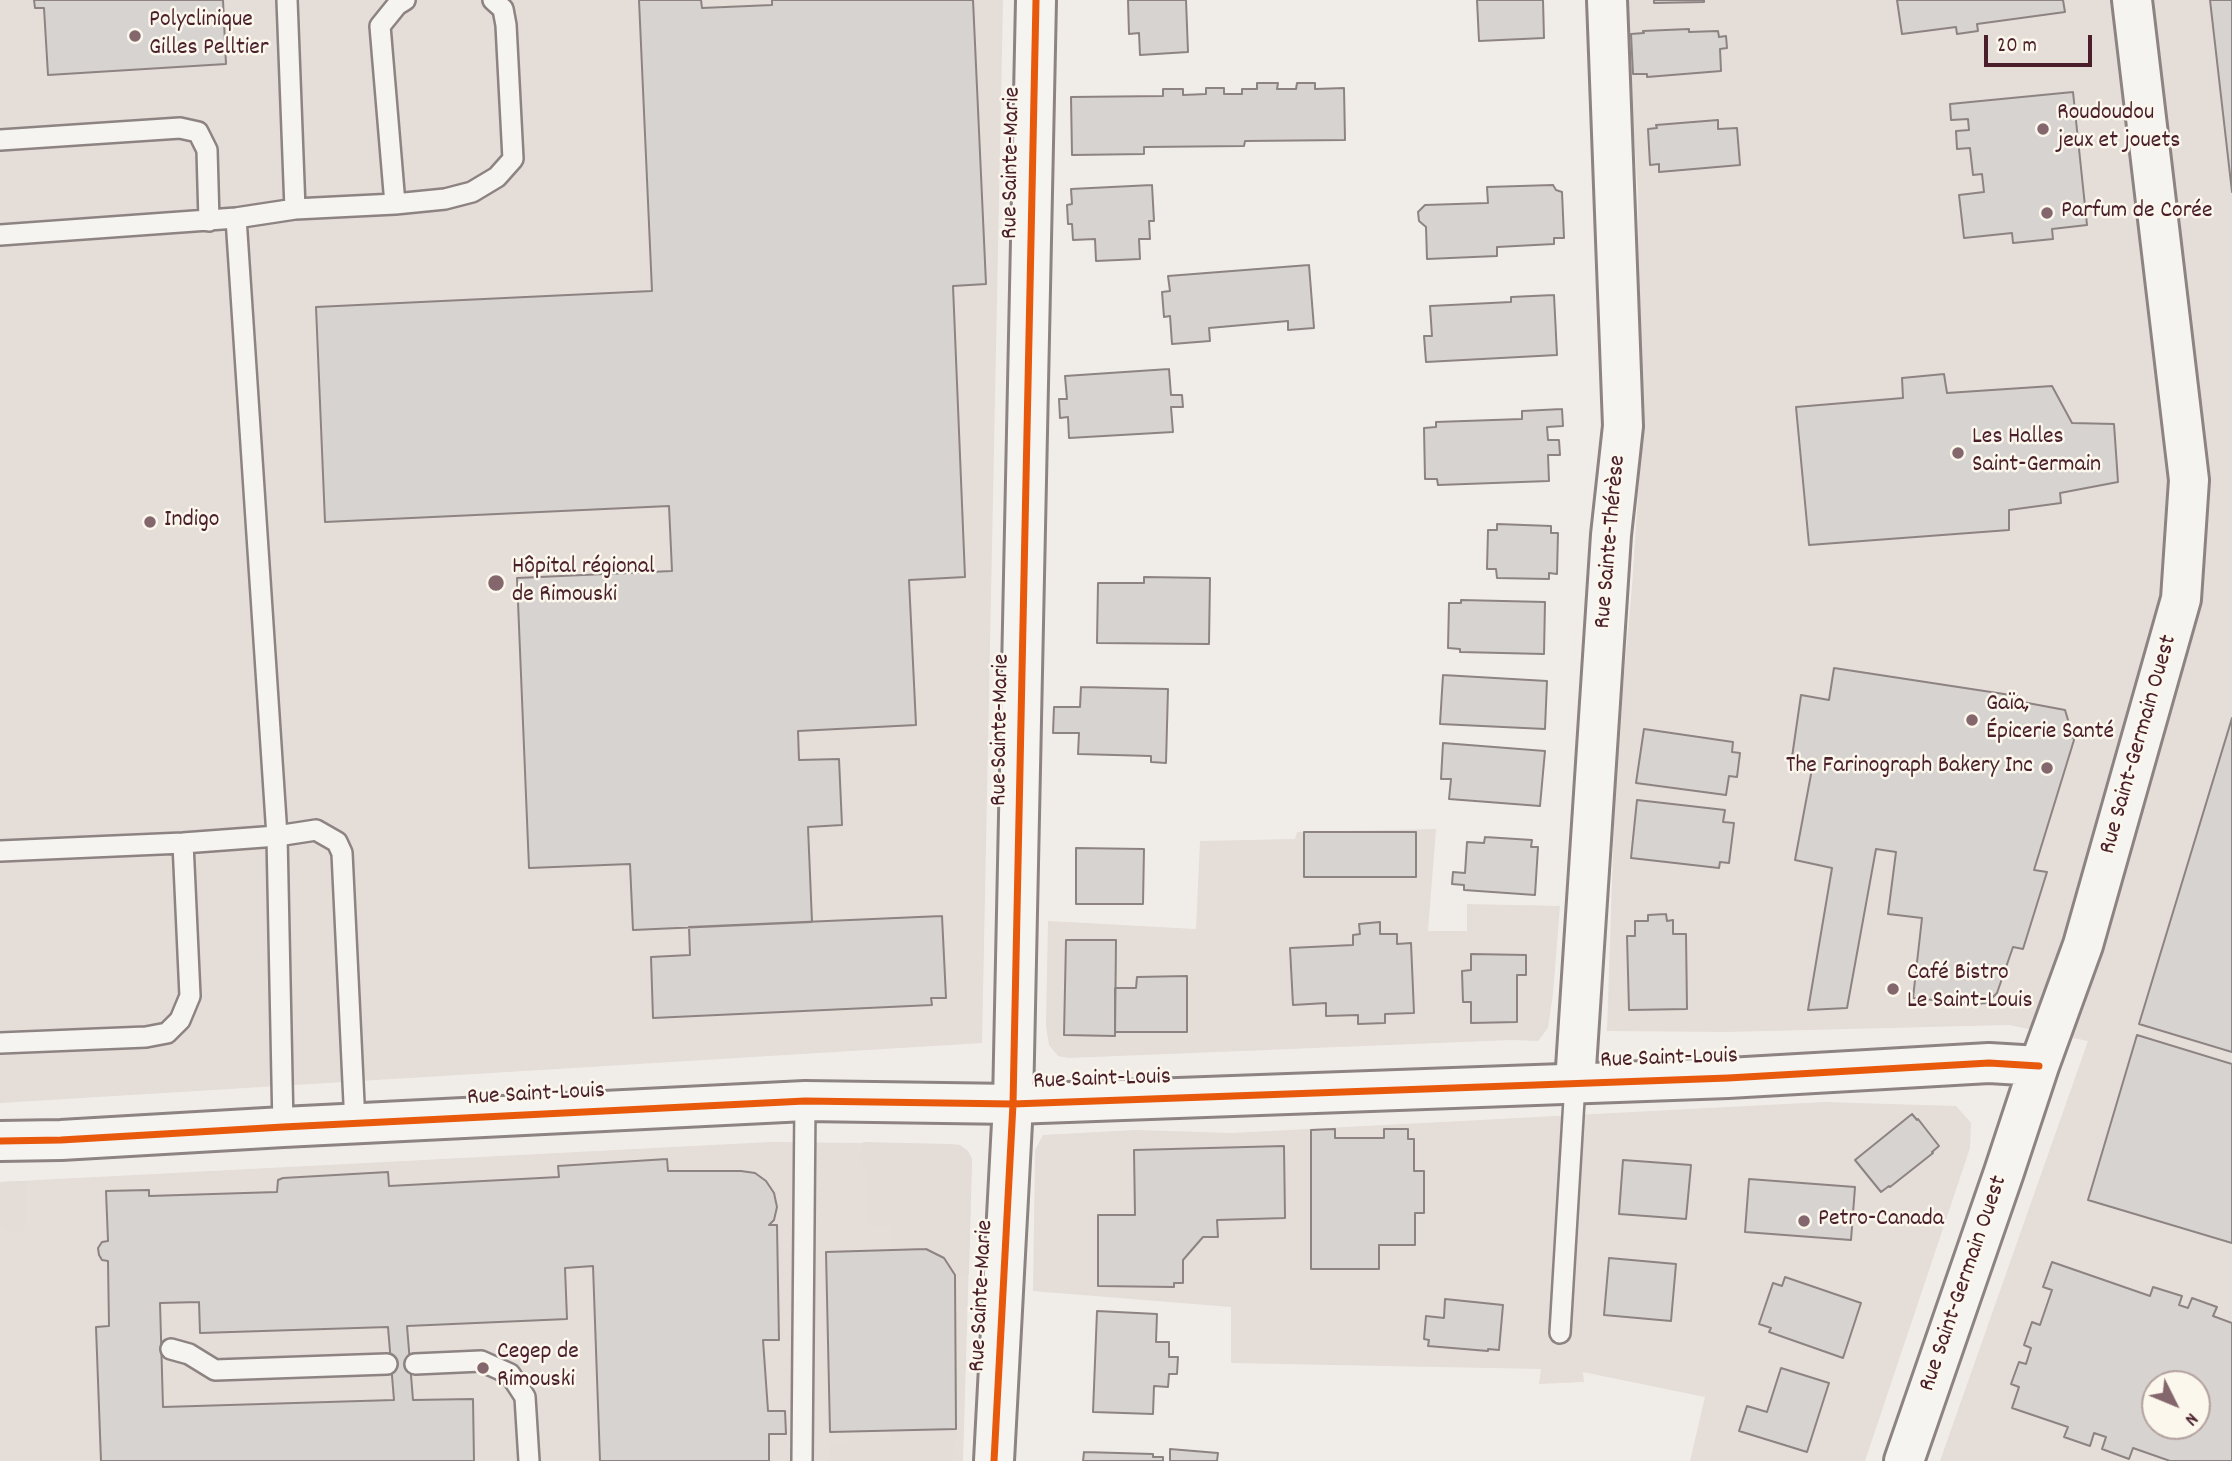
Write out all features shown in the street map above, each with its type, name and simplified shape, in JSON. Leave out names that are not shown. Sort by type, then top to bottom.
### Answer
[{"type":"street","name":"Rue Sainte-Marie","points":[[994,1461],[1013,1104],[1036,0]]},
{"type":"street","name":"Rue Sainte-Thérèse","points":[[1575,1083],[1611,535],[1623,426],[1607,0]]},
{"type":"street","name":"Rue Saint-Germain Ouest","points":[[1904,1461],[2083,945],[2181,599],[2189,480],[2132,0]]},
{"type":"street","name":"Rue Saint-Louis","points":[[0,1141],[805,1101],[1013,1104],[1728,1078],[1989,1063],[2039,1066]]},
{"type":"lane","points":[[287,0],[295,209]]},
{"type":"lane","points":[[396,204],[380,26],[397,5],[405,0]]},
{"type":"lane","points":[[0,235],[236,219],[295,209],[445,199],[472,192],[497,177],[513,159],[506,24],[503,9],[493,0]]},
{"type":"lane","points":[[0,139],[180,128],[198,132],[207,150],[209,220]]},
{"type":"lane","points":[[236,219],[277,836],[284,1127]]},
{"type":"lane","points":[[0,851],[183,843],[277,836],[316,830],[337,842],[342,853],[355,1124]]},
{"type":"lane","points":[[0,1043],[146,1037],[167,1033],[180,1020],[190,996],[183,843]]},
{"type":"lane","points":[[1560,1333],[1575,1083]]},
{"type":"lane","points":[[802,1461],[805,1101]]},
{"type":"lane","points":[[171,1349],[189,1354],[215,1370],[387,1364]]},
{"type":"lane","points":[[415,1364],[481,1361],[510,1374],[525,1397],[529,1461]]},
{"type":"shaded area","name":"Hôpital régional de Rimouski","points":[[0,0],[1003,0],[982,1043],[0,1103]]},
{"type":"shaded area","points":[[1625,0],[2232,0],[2232,1461],[1940,1461],[2088,1041],[2009,1025],[1726,1032],[1607,1031],[1616,764],[1640,464],[1638,194]]},
{"type":"shaded area","points":[[1436,829],[1428,931],[1467,931],[1467,904],[1560,906],[1548,1028],[1538,1041],[1069,1058],[1058,1056],[1049,1045],[1046,1026],[1048,921],[1196,929],[1200,841],[1295,839],[1297,832]]},
{"type":"shaded area","points":[[1824,1102],[1956,1106],[1971,1123],[1970,1148],[1865,1461],[1690,1461],[1705,1397],[1583,1372],[1584,1382],[1539,1384],[1541,1369],[1231,1363],[1231,1307],[1033,1291],[1035,1150],[1043,1135],[1135,1130],[1232,1133]]},
{"type":"shaded area","name":"Cegep de Rimouski","points":[[770,1142],[948,1144],[960,1145],[968,1151],[972,1159],[963,1461],[0,1461],[0,1182]]},
{"type":"shaded area","points":[[863,1142],[960,1145],[968,1151],[972,1159],[969,1274],[955,1280],[949,1264],[933,1251],[892,1250],[891,1225],[868,1227],[868,1176],[860,1159]]},
{"type":"shaded area","points":[[26,1181],[25,1229],[17,1233],[8,1231],[0,1223],[0,1182]]},
{"type":"shaded area","points":[[956,1429],[952,1461],[829,1461],[830,1443],[891,1438],[892,1431]]},
{"type":"building","name":"Polyclinique Gilles Pelltier","points":[[34,0],[223,0],[226,64],[48,75],[44,8],[35,8]]},
{"type":"building","points":[[639,0],[701,0],[702,8],[772,5],[772,0],[973,0],[986,284],[953,286],[965,577],[909,580],[916,725],[798,731],[799,760],[839,759],[842,825],[808,827],[812,922],[633,930],[630,864],[529,868],[517,578],[672,571],[669,506],[325,522],[316,307],[652,291]]},
{"type":"building","points":[[1128,0],[1186,0],[1188,52],[1140,55],[1139,33],[1129,34]]},
{"type":"building","points":[[1477,0],[1543,0],[1544,38],[1479,41]]},
{"type":"building","points":[[1654,0],[1704,0],[1704,2],[1654,3]]},
{"type":"building","points":[[1897,0],[2063,0],[2065,12],[1977,24],[1978,31],[1957,34],[1956,27],[1902,34]]},
{"type":"building","points":[[2210,0],[2232,0],[2232,192]]},
{"type":"building","points":[[1689,29],[1689,32],[1718,31],[1719,37],[1726,36],[1727,48],[1720,49],[1721,71],[1647,77],[1647,74],[1633,74],[1631,34]]},
{"type":"building","points":[[1257,83],[1278,83],[1277,89],[1296,89],[1297,83],[1315,83],[1315,89],[1344,88],[1345,140],[1245,141],[1244,146],[1144,147],[1144,154],[1072,155],[1071,97],[1163,96],[1163,89],[1183,89],[1183,95],[1206,94],[1206,88],[1224,88],[1224,94],[1242,94],[1242,89],[1257,89]]},
{"type":"building","points":[[2073,92],[2087,225],[2052,229],[2053,239],[2013,243],[2012,233],[1964,238],[1959,195],[1984,192],[1982,174],[1973,175],[1970,148],[1957,149],[1956,131],[1969,130],[1968,119],[1951,120],[1950,104]]},
{"type":"building","points":[[1718,120],[1718,129],[1737,128],[1740,165],[1659,172],[1659,164],[1650,165],[1648,129],[1657,128],[1656,125]]},
{"type":"building","points":[[1152,185],[1154,221],[1149,221],[1150,239],[1139,239],[1140,259],[1096,261],[1095,239],[1073,240],[1072,224],[1068,224],[1067,205],[1072,204],[1071,189]]},
{"type":"building","points":[[1553,185],[1556,190],[1562,192],[1564,238],[1554,238],[1554,244],[1497,247],[1497,256],[1427,259],[1426,227],[1419,221],[1418,212],[1425,205],[1488,203],[1487,187]]},
{"type":"building","points":[[1309,265],[1314,328],[1288,330],[1288,321],[1209,328],[1210,341],[1172,344],[1170,316],[1164,317],[1162,292],[1170,291],[1168,276]]},
{"type":"building","points":[[1554,295],[1557,355],[1426,362],[1424,336],[1432,336],[1430,306],[1511,302],[1511,297]]},
{"type":"building","points":[[1169,369],[1171,395],[1182,395],[1183,407],[1171,407],[1173,432],[1069,438],[1068,417],[1060,418],[1059,399],[1067,399],[1065,376]]},
{"type":"building","name":"Les Halles Saint-Germain","points":[[1944,374],[1947,393],[2052,386],[2072,423],[2114,424],[2118,482],[2060,493],[2061,503],[2009,510],[2009,530],[1809,545],[1796,407],[1903,398],[1902,378]]},
{"type":"building","points":[[1562,409],[1563,426],[1547,427],[1548,440],[1559,440],[1560,455],[1548,455],[1549,481],[1438,485],[1437,479],[1425,479],[1424,428],[1436,427],[1436,422],[1522,419],[1522,411]]},
{"type":"building","points":[[1497,524],[1551,526],[1551,533],[1558,533],[1557,574],[1549,573],[1549,579],[1497,578],[1496,569],[1487,569],[1488,530],[1497,530]]},
{"type":"building","points":[[1144,577],[1210,578],[1209,644],[1097,643],[1098,583],[1144,583]]},
{"type":"building","points":[[1461,600],[1545,602],[1544,654],[1460,652],[1460,649],[1448,648],[1449,603],[1461,603]]},
{"type":"building","points":[[1834,668],[2017,696],[2017,701],[2065,710],[2074,740],[2034,870],[2047,872],[2023,949],[2013,947],[1997,993],[1987,1003],[1913,998],[1922,918],[1888,914],[1896,852],[1876,849],[1847,1008],[1808,1010],[1832,868],[1795,860],[1812,769],[1791,764],[1801,695],[1829,700]]},
{"type":"building","points":[[1443,675],[1547,681],[1545,729],[1440,724]]},
{"type":"building","points":[[1081,687],[1168,689],[1166,763],[1151,762],[1151,756],[1078,754],[1079,733],[1053,733],[1054,707],[1080,707]]},
{"type":"building","points":[[2232,718],[2232,1052],[2139,1024]]},
{"type":"building","points":[[1644,729],[1733,742],[1732,752],[1740,753],[1737,777],[1729,776],[1726,795],[1636,783]]},
{"type":"building","points":[[1443,743],[1545,751],[1540,806],[1449,799],[1451,779],[1441,779]]},
{"type":"building","points":[[1637,800],[1725,810],[1723,822],[1734,823],[1729,863],[1720,862],[1719,868],[1631,858]]},
{"type":"building","points":[[1304,832],[1416,832],[1416,877],[1304,877]]},
{"type":"building","points":[[1485,837],[1532,840],[1531,847],[1538,847],[1535,895],[1464,890],[1464,885],[1452,884],[1453,872],[1465,873],[1467,842],[1484,843]]},
{"type":"building","points":[[1076,848],[1144,849],[1143,904],[1076,904]]},
{"type":"building","points":[[1666,914],[1667,921],[1673,920],[1673,934],[1686,934],[1687,1009],[1629,1010],[1627,936],[1635,936],[1635,921],[1648,921],[1648,915]]},
{"type":"building","points":[[942,916],[946,998],[931,998],[932,1005],[653,1018],[651,957],[690,955],[689,927]]},
{"type":"building","points":[[1380,922],[1380,934],[1397,934],[1397,944],[1411,943],[1414,1013],[1385,1014],[1385,1023],[1358,1024],[1358,1015],[1326,1016],[1326,1003],[1293,1005],[1290,948],[1353,945],[1353,935],[1360,934],[1359,924]]},
{"type":"building","points":[[1066,940],[1116,940],[1115,1036],[1064,1035]]},
{"type":"building","points":[[1471,954],[1526,955],[1526,975],[1517,975],[1517,1022],[1471,1023],[1471,1002],[1463,1002],[1462,971],[1471,970]]},
{"type":"building","points":[[1187,976],[1187,1032],[1115,1032],[1115,988],[1136,988],[1137,977]]},
{"type":"building","points":[[2137,1035],[2232,1064],[2232,1243],[2088,1200]]},
{"type":"building","points":[[1912,1114],[1939,1146],[1881,1192],[1855,1160]]},
{"type":"building","points":[[1335,1129],[1335,1138],[1384,1138],[1384,1129],[1408,1129],[1408,1139],[1414,1139],[1414,1171],[1424,1171],[1424,1213],[1415,1213],[1415,1245],[1379,1245],[1379,1269],[1311,1269],[1311,1130]]},
{"type":"building","points":[[1284,1146],[1285,1218],[1217,1220],[1218,1237],[1203,1237],[1183,1260],[1183,1283],[1174,1283],[1174,1287],[1098,1286],[1098,1215],[1135,1215],[1134,1150]]},
{"type":"building","name":"Cegep de Rimouski","points":[[667,1159],[668,1171],[741,1171],[755,1173],[766,1181],[774,1193],[777,1207],[774,1220],[769,1225],[777,1225],[779,1340],[763,1340],[768,1411],[785,1411],[786,1434],[769,1434],[769,1461],[600,1461],[593,1266],[565,1268],[567,1319],[407,1326],[413,1400],[473,1399],[474,1461],[101,1461],[96,1327],[109,1326],[108,1261],[102,1260],[98,1248],[102,1242],[108,1241],[106,1191],[149,1190],[149,1196],[277,1192],[278,1180],[283,1178],[388,1172],[389,1186],[559,1177],[558,1166]],"holes":[[[199,1302],[200,1333],[388,1327],[394,1400],[163,1407],[160,1303]]]},
{"type":"building","points":[[1623,1160],[1691,1165],[1686,1219],[1619,1214]]},
{"type":"building","points":[[1749,1179],[1855,1187],[1851,1240],[1745,1232]]},
{"type":"building","points":[[926,1249],[944,1258],[955,1275],[956,1429],[830,1432],[826,1252]]},
{"type":"building","points":[[1609,1258],[1676,1264],[1671,1321],[1604,1315]]},
{"type":"building","points":[[2052,1262],[2150,1296],[2153,1287],[2182,1296],[2179,1305],[2188,1308],[2192,1298],[2217,1307],[2213,1316],[2232,1323],[2232,1461],[2170,1461],[2133,1448],[2129,1459],[2102,1449],[2106,1437],[2094,1433],[2090,1446],[2064,1437],[2068,1427],[2012,1408],[2019,1387],[2011,1384],[2019,1362],[2026,1364],[2031,1348],[2024,1345],[2032,1322],[2040,1325],[2052,1290],[2043,1287]]},
{"type":"building","points":[[1785,1277],[1861,1303],[1843,1358],[1769,1332],[1771,1328],[1759,1324],[1773,1283],[1782,1286]]},
{"type":"building","points":[[1445,1299],[1503,1305],[1499,1350],[1428,1346],[1429,1340],[1424,1339],[1426,1316],[1444,1318]]},
{"type":"building","points":[[1097,1311],[1157,1314],[1156,1342],[1169,1342],[1169,1357],[1178,1357],[1177,1374],[1169,1374],[1168,1387],[1154,1386],[1153,1414],[1093,1412]]},
{"type":"building","points":[[1781,1368],[1829,1383],[1807,1452],[1739,1431],[1747,1406],[1767,1412]]},
{"type":"building","points":[[1170,1449],[1218,1453],[1217,1461],[1170,1461]]},
{"type":"building","points":[[1084,1452],[1153,1454],[1153,1457],[1163,1457],[1163,1461],[1083,1461]]},
{"type":"cycle path","points":[[994,1461],[1013,1104],[1036,0]]},
{"type":"cycle path","points":[[0,1141],[805,1101],[1013,1104],[1728,1078],[1989,1063],[2039,1066]]},
{"type":"place","name":"Polyclinique Gilles Pelltier","points":[[135,36]]},
{"type":"place","name":"Roudoudou jeux et jouets","points":[[2043,129]]},
{"type":"place","name":"Parfum de Corée","points":[[2047,213]]},
{"type":"place","name":"Les Halles Saint-Germain","points":[[1958,453]]},
{"type":"place","name":"Indigo","points":[[150,522]]},
{"type":"place","name":"Hôpital régional de Rimouski","points":[[496,583]]},
{"type":"place","name":"Gaïa, Épicerie Santé","points":[[1972,720]]},
{"type":"place","name":"The Farinograph Bakery Inc","points":[[2047,768]]},
{"type":"place","name":"Café Bistro Le Saint-Louis","points":[[1893,989]]},
{"type":"place","name":"Petro-Canada","points":[[1804,1221]]},
{"type":"place","name":"Cegep de Rimouski","points":[[483,1368]]}]
